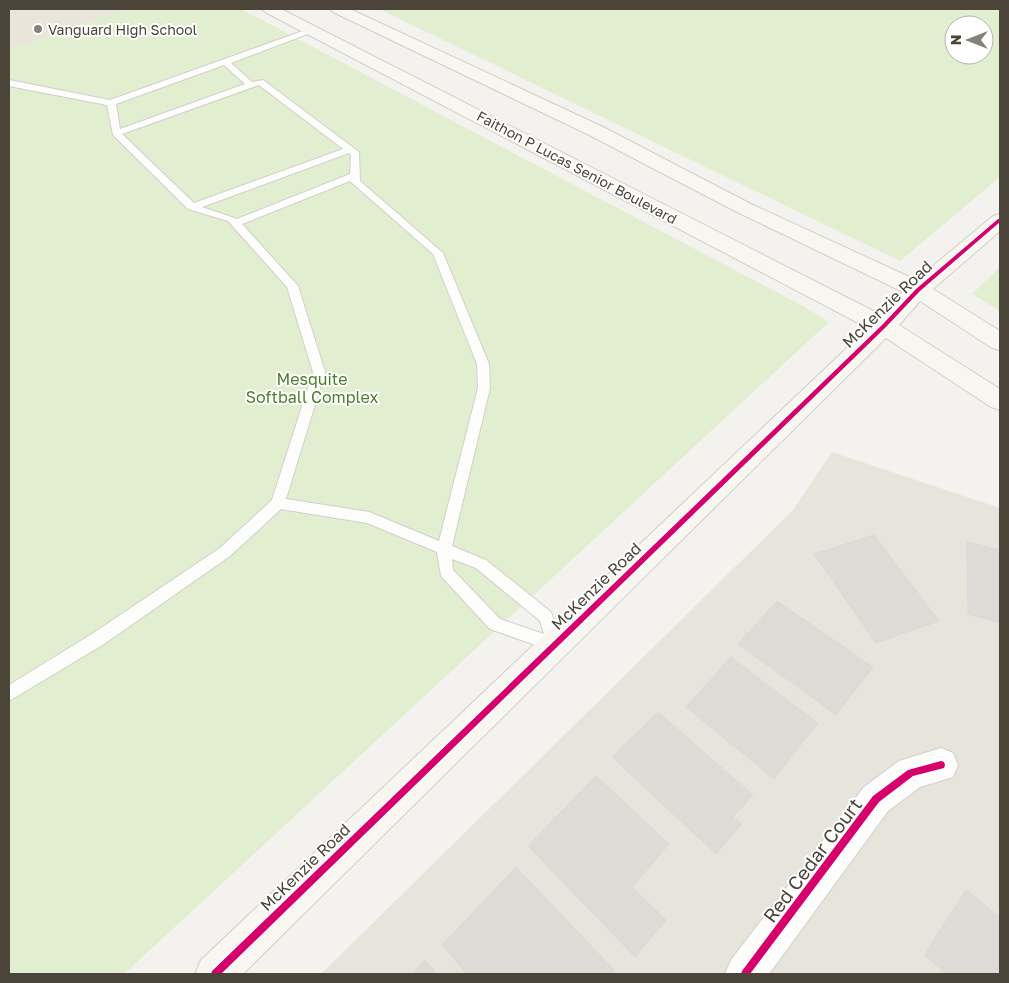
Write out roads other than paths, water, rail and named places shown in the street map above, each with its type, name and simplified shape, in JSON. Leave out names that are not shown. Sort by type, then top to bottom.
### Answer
[{"type":"main road","name":"Faithon P Lucas Senior Boulevard","points":[[270,9],[314,30],[884,326],[1000,401]]},
{"type":"main road","points":[[314,30],[344,12],[596,131],[744,208],[918,290],[1000,342]]},
{"type":"main road","name":"McKenzie Road","points":[[214,974],[884,326],[918,290],[1000,220]]},
{"type":"street","name":"Red Cedar Court","points":[[745,974],[876,799],[911,773],[941,765]]},
{"type":"lane","points":[[9,83],[111,103],[227,63],[314,30]]},
{"type":"lane","points":[[227,63],[251,85]]},
{"type":"lane","points":[[116,133],[260,82],[356,154],[355,182],[438,254],[483,364],[484,388],[444,549],[446,572],[496,624],[555,645]]},
{"type":"lane","points":[[9,694],[98,639],[226,552],[278,503],[319,372],[292,286],[232,218],[192,207],[116,133],[111,103]]},
{"type":"lane","points":[[192,207],[349,150]]},
{"type":"lane","points":[[236,223],[355,176]]},
{"type":"lane","points":[[278,503],[369,518],[481,564],[546,617],[555,645]]},
{"type":"place","name":"Vanguard High School","points":[[38,29]]},
{"type":"park label","name":"Mesquite Softball Complex","points":[[312,388]]}]
